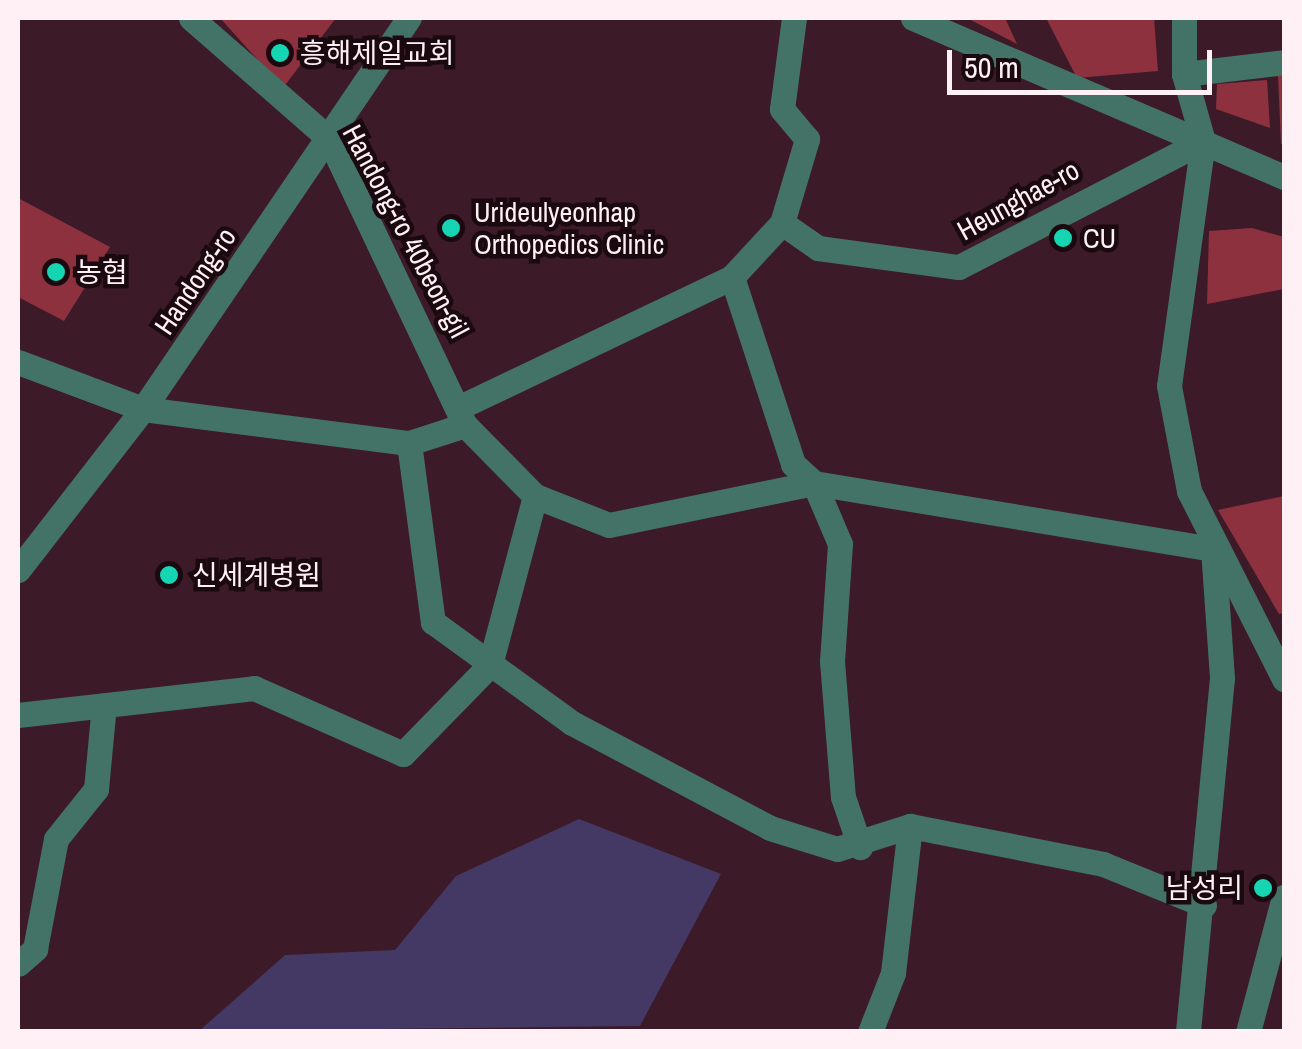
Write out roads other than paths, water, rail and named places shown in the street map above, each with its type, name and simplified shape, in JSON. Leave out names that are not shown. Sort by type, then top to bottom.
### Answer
[{"type":"street","name":"Handong-ro 40beon-gil","points":[[191,18],[328,139],[463,415],[534,496],[609,525],[814,483],[1213,549]]},
{"type":"street","name":"Handong-ro","points":[[18,570],[143,410],[409,18]]},
{"type":"street","points":[[18,362],[143,410],[409,443],[732,277],[782,223],[807,140],[782,109],[794,18]]},
{"type":"street","points":[[914,18],[1284,178]]},
{"type":"street","points":[[1184,18],[1184,74],[1202,141],[1170,386],[1189,491],[1213,549],[1284,679]]},
{"type":"street","points":[[1184,74],[1284,62]]},
{"type":"street","name":"Heunghae-ro","points":[[782,223],[818,248],[959,267],[1202,141]]},
{"type":"street","points":[[732,277],[793,464],[814,483],[840,544],[832,661],[842,797],[860,847]]},
{"type":"street","points":[[409,443],[433,622],[572,723],[770,828],[860,847],[910,826],[1103,864],[1204,905]]},
{"type":"street","points":[[18,714],[254,688],[402,754],[490,666],[534,496]]},
{"type":"street","points":[[1188,1032],[1204,905],[1222,678],[1213,549]]},
{"type":"street","points":[[18,964],[35,949],[56,838],[96,789],[104,705]]},
{"type":"street","points":[[870,1032],[893,973],[910,826]]},
{"type":"street","points":[[1248,1032],[1284,898]]},
{"type":"place","name":"흥해제일교회","points":[[280,53]]},
{"type":"place","name":"Urideulyeonhap Orthopedics Clinic","points":[[451,228]]},
{"type":"place","name":"CU","points":[[1063,238]]},
{"type":"place","name":"농협","points":[[56,272]]},
{"type":"place","name":"신세계병원","points":[[169,575]]},
{"type":"place","name":"남성리","points":[[1263,888]]}]
